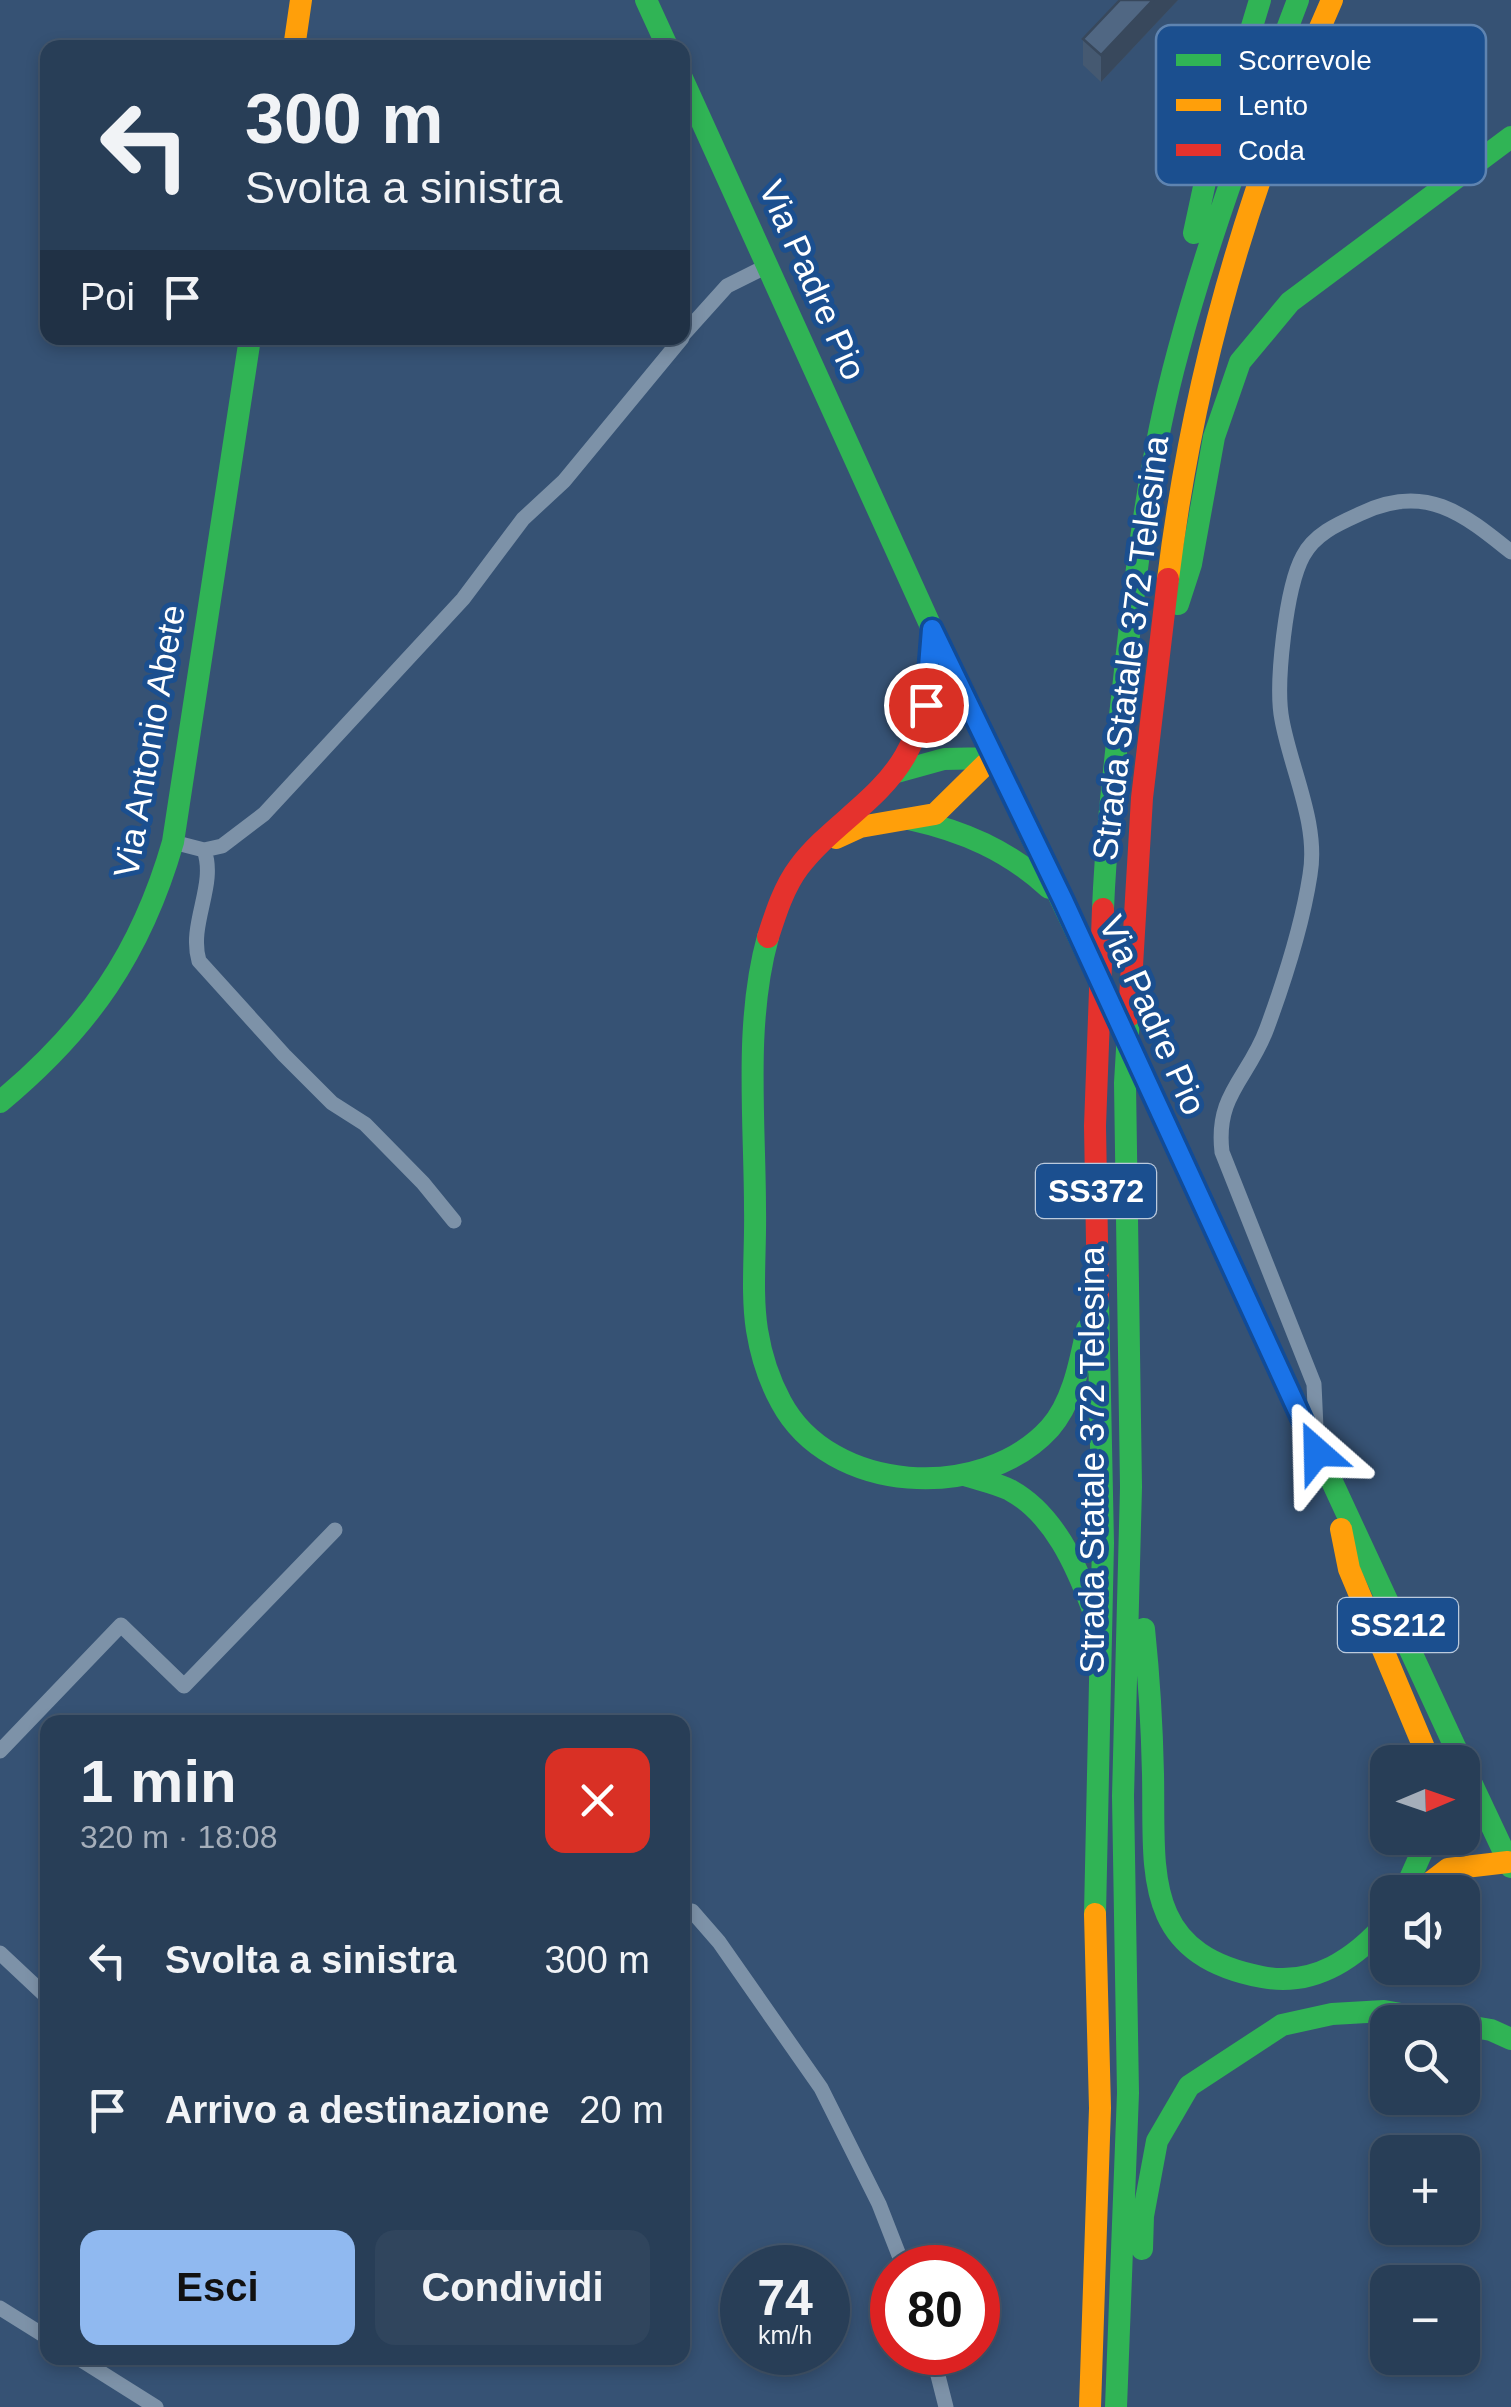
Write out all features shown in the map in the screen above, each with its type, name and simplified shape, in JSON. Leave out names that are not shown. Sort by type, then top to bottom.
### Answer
[{"type":"main road","points":[[295,40],[301,0]]},
{"type":"main road","points":[[646,0],[664,40]]},
{"type":"main road","points":[[1252,25],[1260,0]]},
{"type":"main road","name":"Strada Statale 372 Telesina","points":[[1289,25],[1298,0]]},
{"type":"main road","name":"Strada Statale 372 Telesina","points":[[1321,25],[1332,0]]},
{"type":"main road","name":"Via Padre Pio","points":[[690,95],[932,629],[1063,900],[1454,1745]]},
{"type":"main road","points":[[1486,156],[1511,137]]},
{"type":"main road","points":[[1177,355],[1184,282],[1204,185]]},
{"type":"main road","name":"Strada Statale 372 Telesina","points":[[1090,2407],[1100,2108],[1095,1905],[1103,1543],[1096,1126],[1105,856],[1133,593],[1156,452],[1177,355],[1228,185]]},
{"type":"main road","name":"Strada Statale 372 Telesina","points":[[1116,2407],[1128,2093],[1123,1796],[1130,1486],[1125,1083],[1142,798],[1176,516],[1202,384],[1259,185]]},
{"type":"main road","points":[[1158,664],[1191,564],[1214,437],[1240,362],[1290,302],[1447,185]]},
{"type":"main road","name":"Via Antonio Abete","points":[[0,1102],[32,1078],[72,1037],[124,970],[162,886],[249,345]]},
{"type":"main road","points":[[932,629],[930,684],[922,726],[897,772],[814,847],[786,888],[763,953],[755,1027],[756,1326],[761,1362],[774,1396],[795,1426],[823,1450],[857,1468],[894,1477],[965,1475],[998,1466],[1027,1450],[1053,1426],[1078,1368],[1098,1282]]},
{"type":"main road","points":[[897,772],[961,756],[992,758]]},
{"type":"main road","points":[[814,847],[860,828],[934,814],[992,758]]},
{"type":"main road","points":[[906,819],[948,828],[996,848],[1022,862],[1063,900]]},
{"type":"main road","points":[[965,1475],[1012,1491],[1045,1520],[1076,1564],[1100,1628]]},
{"type":"main road","points":[[1130,1486],[1153,1746],[1155,1885],[1176,1930],[1200,1951],[1226,1966],[1279,1980],[1335,1967],[1370,1943]]},
{"type":"main road","points":[[1334,1487],[1349,1569],[1423,1745]]},
{"type":"main road","name":"Via Padre Pio","points":[[1480,1801],[1510,1864]]},
{"type":"main road","points":[[1440,1875],[1448,1869],[1510,1864]]},
{"type":"main road","points":[[1133,2407],[1147,2197],[1157,2141],[1190,2086],[1282,2025],[1332,2014],[1370,2013]]},
{"type":"main road","points":[[1480,2028],[1505,2032]]},
{"type":"street","points":[[690,328],[726,286],[768,265]]},
{"type":"street","points":[[172,842],[204,850],[222,846],[264,814],[462,598],[523,519],[564,481],[675,345]]},
{"type":"street","points":[[1317,1452],[1314,1384],[1222,1152],[1219,1129],[1222,1112],[1266,1032],[1302,922],[1312,870],[1310,830],[1281,718],[1279,687],[1292,584],[1304,554],[1326,530],[1379,504],[1410,500],[1440,504],[1468,517],[1511,552]]},
{"type":"street","points":[[204,850],[209,864],[194,945],[199,961],[332,1104],[366,1124],[454,1221]]},
{"type":"street","points":[[0,1751],[122,1625],[184,1686],[335,1530]]},
{"type":"street","points":[[690,1911],[719,1942],[821,2088],[895,2245]]},
{"type":"street","points":[[0,1953],[40,1990]]},
{"type":"street","points":[[0,2308],[40,2333]]},
{"type":"street","points":[[89,2365],[156,2407]]},
{"type":"street","points":[[938,2375],[946,2407]]},
{"type":"building","points":[[1120,0],[1153,0],[1101,55],[1083,39]]},
{"type":"traffic: fast","points":[[646,0],[664,40]]},
{"type":"traffic: fast","points":[[1252,25],[1260,0]]},
{"type":"traffic: fast","points":[[1289,25],[1298,0]]},
{"type":"traffic: fast","points":[[690,96],[932,629]]},
{"type":"traffic: fast","points":[[1486,156],[1511,137]]},
{"type":"traffic: fast","points":[[1194,233],[1204,185]]},
{"type":"traffic: fast","points":[[1103,909],[1132,605],[1158,435],[1178,352],[1231,185]]},
{"type":"traffic: fast","points":[[1178,604],[1191,564],[1214,437],[1240,362],[1290,302],[1447,185]]},
{"type":"traffic: fast","points":[[0,1102],[60,1046],[108,986],[128,954],[160,882],[173,842],[249,345]]},
{"type":"traffic: fast","points":[[936,636],[1098,978]]},
{"type":"traffic: fast","points":[[897,772],[944,759],[992,758]]},
{"type":"traffic: fast","points":[[909,819],[984,844],[1049,888]]},
{"type":"traffic: fast","points":[[768,937],[753,1038],[755,1315],[773,1385],[804,1433],[834,1455],[870,1470],[908,1478],[948,1477],[986,1469],[1021,1452],[1058,1418],[1074,1381],[1087,1329]]},
{"type":"traffic: fast","points":[[1116,2407],[1128,2093],[1123,1796],[1131,1487],[1125,1083],[1129,1016]]},
{"type":"traffic: fast","points":[[1095,1914],[1103,1543],[1098,1299]]},
{"type":"traffic: fast","points":[[1258,1322],[1454,1745]]},
{"type":"traffic: fast","points":[[965,1475],[1010,1490],[1039,1513],[1062,1542],[1093,1610]]},
{"type":"traffic: fast","points":[[1144,1629],[1156,1874],[1162,1903],[1174,1928],[1194,1949],[1222,1966],[1281,1979],[1299,1978],[1332,1967],[1370,1939]]},
{"type":"traffic: fast","points":[[1480,1801],[1511,1867]]},
{"type":"traffic: fast","points":[[1412,1875],[1420,1855]]},
{"type":"traffic: fast","points":[[1142,2249],[1143,2216],[1157,2141],[1189,2086],[1282,2025],[1332,2014],[1370,2012]]},
{"type":"traffic: fast","points":[[1480,2028],[1511,2039]]},
{"type":"traffic: slow","points":[[295,40],[301,0]]},
{"type":"traffic: slow","points":[[1321,25],[1332,0]]},
{"type":"traffic: slow","points":[[1168,579],[1186,464],[1210,350],[1258,185]]},
{"type":"traffic: slow","points":[[836,838],[860,827],[935,814],[992,758]]},
{"type":"traffic: slow","points":[[1130,1047],[1258,1322]]},
{"type":"traffic: slow","points":[[1341,1529],[1349,1569],[1423,1745]]},
{"type":"traffic: slow","points":[[1440,1875],[1448,1869],[1508,1862]]},
{"type":"traffic: slow","points":[[1090,2407],[1100,2108],[1095,1914]]},
{"type":"traffic: jam","points":[[1129,1016],[1142,798],[1168,579]]},
{"type":"traffic: jam","points":[[768,937],[777,909],[799,867],[882,787],[913,741],[929,678],[932,629]]},
{"type":"traffic: jam","points":[[1098,1299],[1095,1126],[1103,909]]},
{"type":"route","points":[[926,705],[932,629],[1063,900],[1317,1452]]}]
